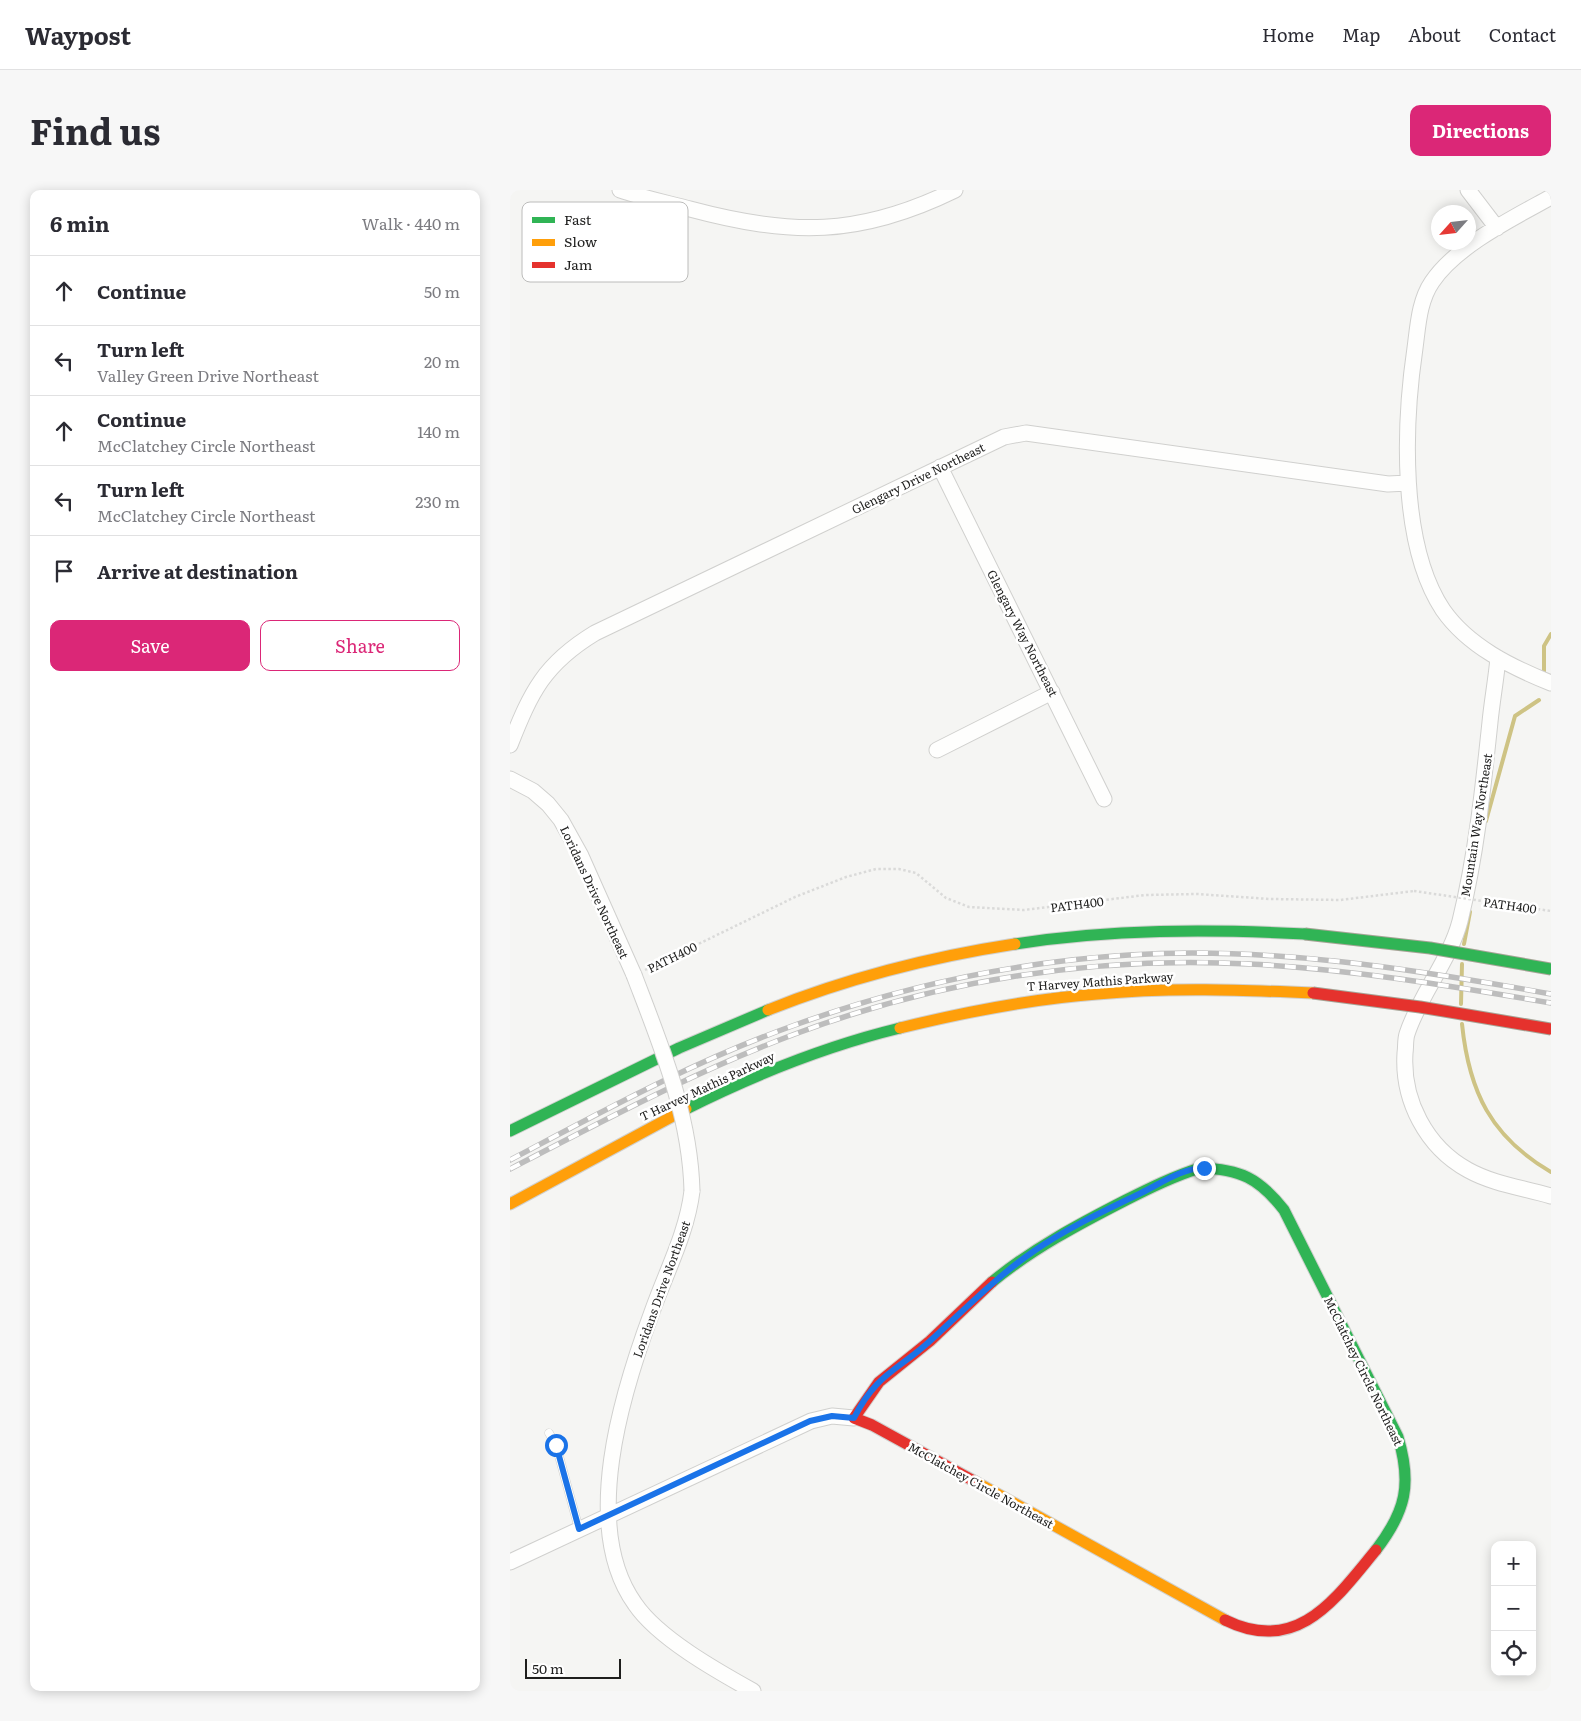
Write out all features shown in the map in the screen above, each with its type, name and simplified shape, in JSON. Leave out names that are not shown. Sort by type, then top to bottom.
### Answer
[{"type":"main road","points":[[510,1130],[730,1024],[785,1003],[899,966],[1014,942],[1120,932],[1241,930],[1305,934],[1430,948],[1551,969]]},
{"type":"main road","name":"T Harvey Mathis Parkway","points":[[510,1204],[656,1124],[753,1078],[806,1057],[914,1023],[1023,1000],[1124,990],[1248,988],[1313,993],[1411,1005],[1551,1029]]},
{"type":"main road","name":"McClatchey Circle Northeast","points":[[1200,1168],[1223,1168],[1241,1173],[1258,1181],[1272,1193],[1284,1210],[1398,1437],[1405,1461],[1406,1490],[1400,1515],[1388,1537],[1327,1608],[1311,1619],[1295,1626],[1276,1630],[1256,1630],[1228,1620],[880,1430],[854,1418],[864,1397],[880,1379],[928,1342],[986,1288],[1034,1251],[1081,1222],[1179,1174],[1200,1168]]},
{"type":"street","points":[[620,190],[665,202]]},
{"type":"street","points":[[688,208],[735,221],[779,227],[815,228],[879,219],[910,210],[955,190]]},
{"type":"street","points":[[1468,190],[1497,228]]},
{"type":"street","points":[[1551,197],[1497,228],[1444,267],[1431,283],[1422,302],[1411,376],[1407,440],[1408,482],[1419,556],[1433,593],[1444,612],[1459,628],[1498,658],[1551,683]]},
{"type":"street","name":"Glengary Drive Northeast","points":[[510,745],[534,688],[553,663],[575,645],[595,633],[1004,437],[1026,433],[1378,482],[1408,482]]},
{"type":"street","name":"Glengary Way Northeast","points":[[940,467],[1104,800]]},
{"type":"street","name":"Mountain Way Northeast","points":[[1498,658],[1486,766],[1468,888],[1458,927],[1407,1035],[1404,1068],[1409,1093],[1418,1118],[1427,1132],[1450,1158],[1468,1170],[1489,1179],[1551,1196]]},
{"type":"street","points":[[937,750],[1052,692]]},
{"type":"street","name":"Loridans Drive Northeast","points":[[510,780],[532,791],[548,804],[561,820],[581,856],[634,975],[664,1052],[681,1108],[691,1164],[692,1190],[685,1226],[652,1312],[622,1406],[606,1516],[615,1562],[621,1580],[635,1604],[653,1625],[753,1691]]},
{"type":"street","name":"McClatchey Circle Northeast","points":[[510,1562],[810,1421],[832,1416],[854,1418]]},
{"type":"lane","points":[[549,1433],[556,1445],[579,1529]]},
{"type":"path","name":"PATH400","points":[[634,975],[795,897],[846,877],[876,869],[898,869],[916,874],[946,898],[969,907],[1024,910],[1145,895],[1197,894],[1270,899],[1340,900],[1414,891],[1551,911]]},
{"type":"waterway","points":[[1544,672],[1544,646],[1551,634]]},
{"type":"waterway","points":[[1486,821],[1515,716],[1539,700]]},
{"type":"waterway","points":[[1464,944],[1470,912]]},
{"type":"waterway","points":[[1461,1004],[1462,964]]},
{"type":"waterway","points":[[1462,1024],[1470,1071],[1477,1091],[1487,1110],[1498,1128],[1513,1144],[1551,1172]]},
{"type":"railway","points":[[510,1160],[650,1087],[722,1054],[795,1025],[836,1011],[918,988],[960,978],[1044,963],[1086,958],[1182,953],[1289,957],[1394,968],[1551,994]]},
{"type":"railway","points":[[510,1169],[686,1080],[758,1048],[850,1015],[905,999],[961,986],[1018,976],[1076,968],[1133,964],[1191,962],[1249,964],[1363,974],[1551,1003]]},
{"type":"traffic: fast","points":[[1015,944],[1087,935],[1123,933],[1232,931],[1305,934]]},
{"type":"traffic: fast","points":[[1305,934],[1430,948],[1551,969]]},
{"type":"traffic: fast","points":[[510,1131],[679,1048],[768,1010]]},
{"type":"traffic: fast","points":[[686,1109],[791,1062],[845,1043],[900,1028]]},
{"type":"traffic: fast","points":[[1200,1168],[1226,1170],[1248,1177],[1266,1190],[1284,1210],[1398,1437],[1405,1469],[1404,1496],[1394,1522],[1376,1550]]},
{"type":"traffic: fast","points":[[992,1282],[1023,1259],[1073,1228],[1153,1187],[1200,1168]]},
{"type":"traffic: slow","points":[[768,1010],[859,978],[952,955],[1015,944]]},
{"type":"traffic: slow","points":[[900,1028],[998,1007],[1047,999],[1097,994],[1178,990],[1313,993]]},
{"type":"traffic: slow","points":[[510,1204],[686,1109]]},
{"type":"traffic: slow","points":[[974,1481],[1225,1620]]},
{"type":"traffic: jam","points":[[1313,993],[1420,1007],[1551,1029]]},
{"type":"traffic: jam","points":[[974,1481],[872,1425],[854,1418],[879,1382],[930,1341],[992,1282]]},
{"type":"traffic: jam","points":[[1225,1620],[1251,1629],[1274,1631],[1294,1626],[1313,1616],[1330,1603],[1376,1550]]},
{"type":"route","points":[[556,1445],[579,1529],[810,1421],[832,1416],[854,1418],[864,1397],[880,1379],[928,1342],[986,1288],[1034,1251],[1081,1222],[1179,1174],[1204,1168]]}]
